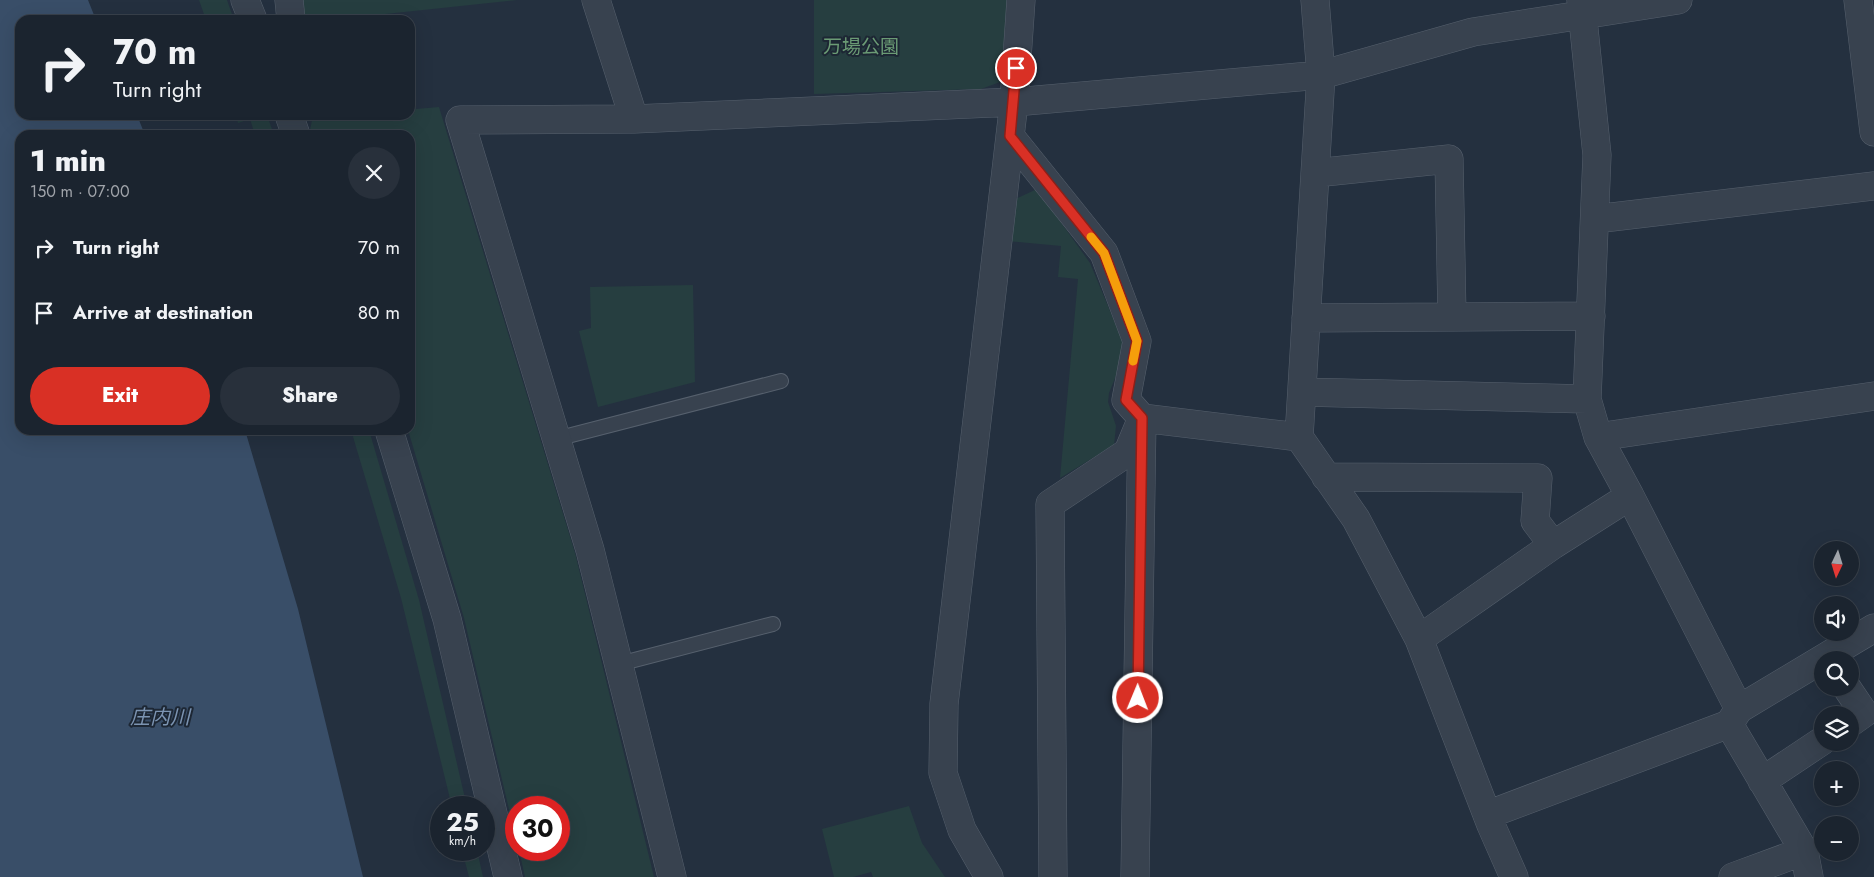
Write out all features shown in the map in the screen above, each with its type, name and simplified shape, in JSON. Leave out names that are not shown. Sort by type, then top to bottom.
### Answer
[{"type":"street","points":[[245,0],[251,15]]},
{"type":"street","points":[[289,0],[290,15]]},
{"type":"street","points":[[596,0],[634,119]]},
{"type":"street","points":[[989,877],[962,830],[943,773],[944,704],[1014,102],[1020,0]]},
{"type":"street","points":[[1315,0],[1321,75],[1299,437],[1356,519],[1419,639],[1487,815],[1514,877]]},
{"type":"street","points":[[672,877],[590,550],[460,120],[634,119],[1014,102],[1321,75],[1473,32],[1581,8],[1678,0]]},
{"type":"street","points":[[1858,0],[1874,132]]},
{"type":"street","points":[[1581,8],[1597,155],[1587,399],[1598,437],[1630,496],[1762,781],[1806,864],[1733,877]]},
{"type":"street","points":[[1010,136],[1104,253],[1137,341],[1126,400],[1142,418],[1299,437]]},
{"type":"street","points":[[1315,173],[1449,159],[1452,317]]},
{"type":"street","points":[[1595,219],[1874,186]]},
{"type":"street","points":[[1306,318],[1591,316]]},
{"type":"street","points":[[1302,392],[1587,399]]},
{"type":"street","points":[[1598,437],[1874,396]]},
{"type":"street","points":[[1053,877],[1050,504],[1128,452],[1142,418]]},
{"type":"street","points":[[1135,877],[1142,418]]},
{"type":"street","points":[[391,435],[447,620],[508,877]]},
{"type":"street","points":[[1326,477],[1538,478],[1535,521],[1552,546]]},
{"type":"street","points":[[1419,639],[1552,546],[1630,496]]},
{"type":"street","points":[[1839,651],[1874,628]]},
{"type":"street","points":[[1487,815],[1734,717],[1814,667]]},
{"type":"street","points":[[1859,706],[1864,714],[1859,717]]},
{"type":"street","points":[[1762,781],[1814,746]]},
{"type":"lane","points":[[556,439],[780,382]]},
{"type":"lane","points":[[618,664],[773,624]]},
{"type":"green space","points":[[199,0],[227,0],[232,15],[204,15]]},
{"type":"green space","points":[[299,0],[517,0],[376,15],[300,15]]},
{"type":"green space","name":"万場公園","points":[[814,0],[1008,0],[1000,82],[981,89],[814,94]]},
{"type":"green space","points":[[415,107],[416,109],[439,107],[575,553],[654,877],[525,877],[521,861],[570,861],[570,796],[506,796],[464,618],[409,435],[415,435],[415,130],[310,130],[312,120],[415,120]]},
{"type":"green space","points":[[250,120],[269,120],[272,130],[253,130]]},
{"type":"green space","points":[[1037,189],[1090,263],[1123,342],[1122,361],[1109,393],[1108,402],[1116,426],[1114,445],[1060,478],[1078,279],[1058,277],[1061,246],[1007,241],[1011,201]]},
{"type":"green space","points":[[693,285],[695,382],[598,407],[579,331],[591,328],[590,287]]},
{"type":"green space","points":[[352,435],[370,435],[419,600],[464,796],[449,796],[401,598]]},
{"type":"green space","points":[[909,806],[922,843],[945,877],[873,877],[871,872],[853,877],[834,877],[822,829]]},
{"type":"green space","points":[[465,861],[479,861],[483,877],[469,877]]},
{"type":"water","name":"庄内川","points":[[0,0],[88,0],[94,15],[15,15],[15,120],[139,120],[143,130],[15,130],[15,435],[246,435],[298,609],[363,877],[0,877]]},
{"type":"slow traffic","points":[[1091,237],[1104,253],[1137,341],[1133,361]]},
{"type":"route","points":[[1016,68],[1010,136],[1061,197],[1104,253],[1137,341],[1126,400],[1142,418],[1138,698]]}]
